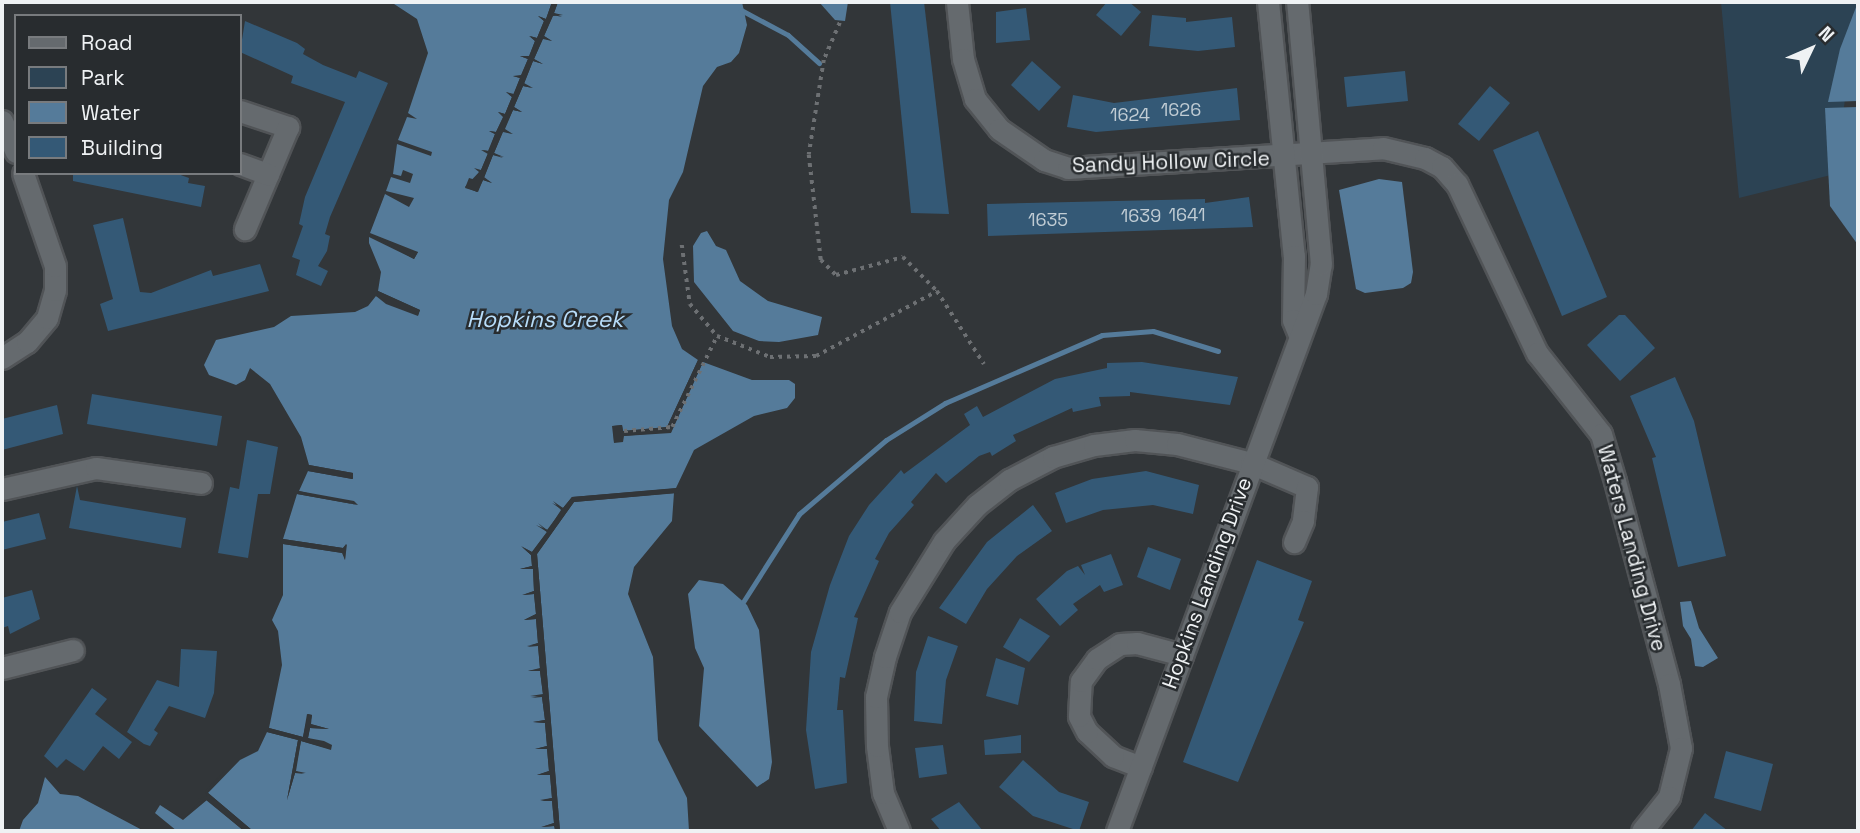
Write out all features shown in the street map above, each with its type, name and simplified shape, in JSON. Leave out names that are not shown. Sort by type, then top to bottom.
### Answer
[{"type":"street","name":"Sandy Hollow Circle","points":[[957,2],[963,59],[975,99],[999,129],[1044,160],[1068,168],[1282,158]]},
{"type":"street","points":[[1268,2],[1294,256],[1293,320],[1299,335]]},
{"type":"street","name":"Hopkins Landing Drive","points":[[1117,831],[1299,335],[1309,321],[1321,264],[1297,2]]},
{"type":"street","points":[[242,112],[288,127],[245,229]]},
{"type":"street","name":"Waters Landing Drive","points":[[1282,158],[1383,148],[1408,152],[1442,167],[1469,203],[1538,353],[1601,434],[1668,684],[1681,748],[1669,797],[1642,831]]},
{"type":"street","points":[[242,165],[268,174]]},
{"type":"street","points":[[2,358],[27,342],[47,318],[55,290],[55,266],[24,175]]},
{"type":"street","points":[[900,831],[883,793],[877,746],[876,697],[885,657],[900,611],[920,576],[976,505],[1009,480],[1053,457],[1094,445],[1135,440],[1177,444],[1251,463],[1307,487],[1303,522],[1294,542]]},
{"type":"street","points":[[2,489],[96,468],[201,483]]},
{"type":"street","points":[[1141,767],[1114,756],[1087,732],[1079,716],[1081,681],[1097,659],[1120,644],[1137,643],[1182,655]]},
{"type":"street","points":[[2,668],[73,650]]},
{"type":"path","points":[[840,23],[824,60],[809,155],[821,260],[836,275],[903,257],[937,291],[984,364]]},
{"type":"path","points":[[682,245],[690,304],[718,336],[771,357],[816,356],[908,311],[937,291]]},
{"type":"path","points":[[624,431],[672,427],[718,336]]},
{"type":"green space","points":[[1721,2],[1858,2],[1835,174],[1739,198]]},
{"type":"water","name":"Hopkins Creek","points":[[391,2],[552,2],[546,19],[538,16],[544,21],[537,38],[530,36],[535,41],[529,57],[520,56],[528,59],[521,76],[513,76],[520,78],[513,95],[506,92],[512,97],[505,114],[498,112],[504,116],[496,132],[489,131],[495,134],[488,151],[482,150],[488,153],[481,170],[465,187],[477,192],[483,180],[492,183],[484,178],[493,155],[503,158],[494,153],[503,131],[512,134],[504,129],[513,110],[522,112],[514,107],[523,86],[532,88],[524,84],[533,61],[543,64],[534,59],[543,38],[552,41],[544,36],[553,15],[562,17],[554,13],[558,2],[742,2],[747,25],[739,53],[731,62],[717,67],[703,86],[683,172],[669,200],[663,259],[672,326],[682,349],[698,360],[667,427],[623,431],[622,425],[613,426],[614,442],[623,442],[623,436],[671,432],[703,362],[752,380],[789,380],[795,384],[795,398],[787,408],[754,416],[694,450],[676,488],[572,497],[563,508],[552,503],[562,510],[547,530],[538,523],[547,532],[532,552],[522,547],[531,555],[532,566],[520,569],[533,569],[534,591],[523,595],[534,594],[536,614],[524,620],[536,619],[538,643],[527,646],[538,645],[540,669],[528,671],[540,671],[543,695],[531,698],[542,697],[545,720],[533,722],[545,723],[547,746],[535,749],[547,748],[549,771],[537,775],[550,774],[552,798],[540,800],[552,800],[554,823],[542,827],[554,826],[555,831],[253,831],[208,793],[240,760],[258,751],[267,732],[298,740],[287,800],[295,773],[305,774],[295,771],[301,741],[330,749],[308,738],[310,728],[329,729],[310,724],[312,715],[307,714],[303,737],[269,728],[282,665],[278,631],[272,620],[283,595],[283,544],[343,553],[345,560],[346,544],[343,548],[283,539],[297,494],[358,505],[299,491],[308,471],[352,479],[353,473],[309,465],[301,437],[270,384],[250,368],[245,380],[236,385],[209,375],[204,365],[216,340],[274,327],[291,316],[355,312],[368,306],[376,296],[418,315],[420,310],[378,291],[381,272],[369,243],[369,237],[414,259],[418,252],[370,233],[385,194],[409,207],[414,198],[386,191],[391,177],[410,183],[413,174],[403,170],[401,176],[393,174],[397,144],[431,156],[432,152],[398,140],[407,117],[417,119],[408,113],[428,53],[417,19]]},
{"type":"water","points":[[819,2],[848,2],[845,21],[835,20]]},
{"type":"water","points":[[1858,2],[1858,101],[1828,102],[1840,49]]},
{"type":"water","points":[[1858,107],[1858,245],[1830,206],[1825,108]]},
{"type":"water","points":[[1379,179],[1402,182],[1413,272],[1411,283],[1403,288],[1365,293],[1356,289],[1339,190]]},
{"type":"water","points":[[707,231],[716,246],[726,250],[740,281],[768,301],[822,317],[818,335],[779,342],[759,341],[733,331],[694,282],[693,246],[701,233]]},
{"type":"water","points":[[674,493],[672,521],[634,567],[628,594],[653,657],[658,740],[687,798],[689,831],[560,831],[537,554],[574,502]]},
{"type":"water","points":[[699,580],[723,584],[747,605],[759,630],[772,762],[769,779],[757,787],[699,726],[704,668],[695,648],[688,594]]},
{"type":"water","points":[[1691,601],[1699,628],[1718,658],[1703,667],[1695,666],[1691,639],[1683,626],[1680,602]]},
{"type":"water","points":[[45,777],[60,794],[78,796],[144,831],[19,831],[23,820],[38,803]]},
{"type":"water","points":[[207,800],[244,831],[177,831],[155,813],[160,805],[183,820]]},
{"type":"pier","points":[[552,2],[558,2],[554,13],[563,15],[553,16],[544,36],[552,41],[543,39],[534,59],[543,64],[533,61],[524,83],[533,88],[523,86],[514,107],[522,112],[513,110],[505,129],[513,134],[503,132],[494,153],[504,157],[493,155],[484,177],[492,183],[483,180],[478,192],[465,188],[469,178],[476,180],[479,172],[474,168],[481,170],[488,154],[481,150],[489,151],[495,134],[489,131],[496,132],[503,117],[498,112],[505,114],[512,97],[506,92],[514,94],[520,78],[513,76],[521,75],[528,59],[520,56],[529,56],[535,41],[529,36],[537,38],[544,21],[538,16],[546,19]]},
{"type":"pier","points":[[370,234],[408,251],[418,252],[414,259]]},
{"type":"pier","points":[[378,291],[420,310],[418,316],[386,304],[376,296]]},
{"type":"pier","points":[[698,360],[703,362],[671,433],[624,436],[623,442],[614,443],[612,426],[622,425],[623,431],[667,427]]},
{"type":"pier","points":[[309,465],[353,473],[353,479],[308,471]]},
{"type":"pier","points":[[680,488],[678,493],[574,502],[537,554],[560,831],[554,826],[541,827],[554,823],[552,801],[540,801],[552,798],[550,775],[537,775],[549,771],[547,749],[535,749],[547,746],[545,723],[533,722],[545,720],[542,697],[530,696],[543,694],[540,671],[528,671],[540,668],[538,646],[527,647],[538,643],[536,619],[524,620],[536,614],[534,594],[522,595],[534,591],[533,569],[520,569],[532,566],[531,555],[521,546],[532,552],[547,532],[536,525],[548,530],[561,510],[553,501],[563,508],[572,497]]},
{"type":"pier","points":[[299,491],[354,501],[358,505],[297,494]]},
{"type":"pier","points":[[283,539],[343,548],[347,544],[345,560],[342,553],[283,544]]},
{"type":"pier","points":[[308,714],[312,715],[311,724],[329,729],[310,728],[308,738],[332,745],[331,750],[301,741],[296,771],[306,773],[295,773],[287,800],[298,740],[267,732],[269,728],[303,737]]},
{"type":"pier","points":[[225,770],[207,792],[253,831],[244,831],[206,800],[199,802],[183,819],[174,812],[182,815],[198,799],[207,796],[205,791]]},
{"type":"building","points":[[890,2],[924,2],[949,214],[911,213]]},
{"type":"building","points":[[1107,2],[1129,2],[1141,12],[1121,36],[1096,15]]},
{"type":"building","points":[[1026,8],[1030,40],[996,43],[996,12]]},
{"type":"building","points":[[1152,15],[1186,18],[1186,22],[1232,17],[1235,47],[1198,51],[1149,46]]},
{"type":"building","points":[[245,21],[297,43],[305,49],[303,54],[323,65],[356,78],[359,71],[388,83],[330,217],[325,234],[330,236],[327,251],[318,266],[328,271],[321,286],[296,275],[300,260],[292,257],[303,226],[299,224],[305,197],[345,102],[291,83],[293,76],[242,53]]},
{"type":"building","points":[[1032,61],[1061,87],[1039,111],[1011,85]]},
{"type":"building","points":[[1405,71],[1408,101],[1347,107],[1344,77]]},
{"type":"building","points":[[1490,86],[1510,103],[1479,141],[1458,124]]},
{"type":"building","points":[[1237,88],[1240,120],[1096,132],[1067,127],[1073,95],[1114,103]]},
{"type":"building","points":[[1538,131],[1607,297],[1562,316],[1493,150]]},
{"type":"building","points":[[73,175],[181,175],[189,178],[188,183],[205,186],[201,207],[73,181]]},
{"type":"building","points":[[1249,197],[1253,227],[988,236],[987,204],[1205,199],[1205,203]]},
{"type":"building","points":[[123,218],[140,292],[151,293],[211,270],[213,276],[260,264],[269,291],[108,331],[100,304],[113,299],[93,225]]},
{"type":"building","points":[[1619,315],[1625,315],[1655,348],[1620,381],[1587,345]]},
{"type":"building","points":[[1142,362],[1238,377],[1230,405],[1130,392],[1130,396],[1099,397],[1101,406],[1073,412],[1072,408],[1013,435],[1016,441],[992,456],[990,452],[979,456],[946,483],[936,473],[911,502],[914,505],[889,533],[875,559],[879,561],[854,617],[858,618],[845,678],[840,677],[837,710],[843,710],[847,783],[815,789],[806,730],[811,652],[830,585],[849,536],[869,505],[901,470],[904,474],[970,425],[964,414],[977,406],[983,417],[1055,379],[1107,368],[1107,363]]},
{"type":"building","points":[[1675,377],[1694,421],[1726,556],[1678,567],[1652,458],[1656,457],[1630,396]]},
{"type":"building","points":[[92,394],[222,416],[217,446],[87,424]]},
{"type":"building","points":[[57,405],[63,434],[2,450],[2,419]]},
{"type":"building","points":[[247,440],[278,447],[270,494],[258,494],[248,558],[218,553],[230,487],[239,489]]},
{"type":"building","points":[[1146,471],[1199,485],[1193,514],[1153,505],[1103,510],[1066,523],[1055,493],[1092,479]]},
{"type":"building","points":[[77,486],[80,500],[186,518],[181,548],[69,528]]},
{"type":"building","points":[[1033,505],[1052,531],[1017,556],[987,589],[966,624],[939,608],[987,542]]},
{"type":"building","points":[[39,513],[46,539],[2,550],[2,522]]},
{"type":"building","points":[[1148,547],[1181,559],[1170,590],[1137,577]]},
{"type":"building","points":[[1111,554],[1123,585],[1104,592],[1100,585],[1073,604],[1078,610],[1060,626],[1036,599],[1067,571],[1078,566],[1085,575],[1081,565]]},
{"type":"building","points":[[1257,560],[1312,581],[1298,620],[1304,622],[1238,782],[1183,762]]},
{"type":"building","points":[[32,590],[40,619],[10,634],[8,626],[2,628],[2,598]]},
{"type":"building","points":[[1020,618],[1050,636],[1029,662],[1003,647]]},
{"type":"building","points":[[928,636],[958,646],[946,680],[942,724],[914,721],[916,672]]},
{"type":"building","points":[[181,649],[217,651],[214,693],[205,718],[169,706],[154,730],[158,733],[150,746],[144,744],[127,732],[157,680],[179,687]]},
{"type":"building","points":[[996,658],[1025,668],[1018,705],[986,696]]},
{"type":"building","points":[[92,688],[107,699],[95,714],[132,742],[119,759],[103,746],[84,771],[66,759],[57,768],[44,756]]},
{"type":"building","points":[[1021,735],[1021,753],[985,755],[984,740]]},
{"type":"building","points":[[943,745],[947,774],[919,778],[915,748]]},
{"type":"building","points":[[1726,751],[1773,764],[1761,811],[1714,798]]},
{"type":"building","points":[[1023,760],[1059,792],[1089,802],[1079,831],[1033,816],[999,787]]},
{"type":"building","points":[[959,802],[983,831],[941,831],[931,819]]},
{"type":"building","points":[[1705,813],[1728,831],[1691,831]]},
{"type":"waterway","points":[[741,10],[788,35],[819,63]]},
{"type":"waterway","points":[[743,602],[799,514],[886,440],[945,403],[1102,335],[1153,331],[1218,351]]}]
